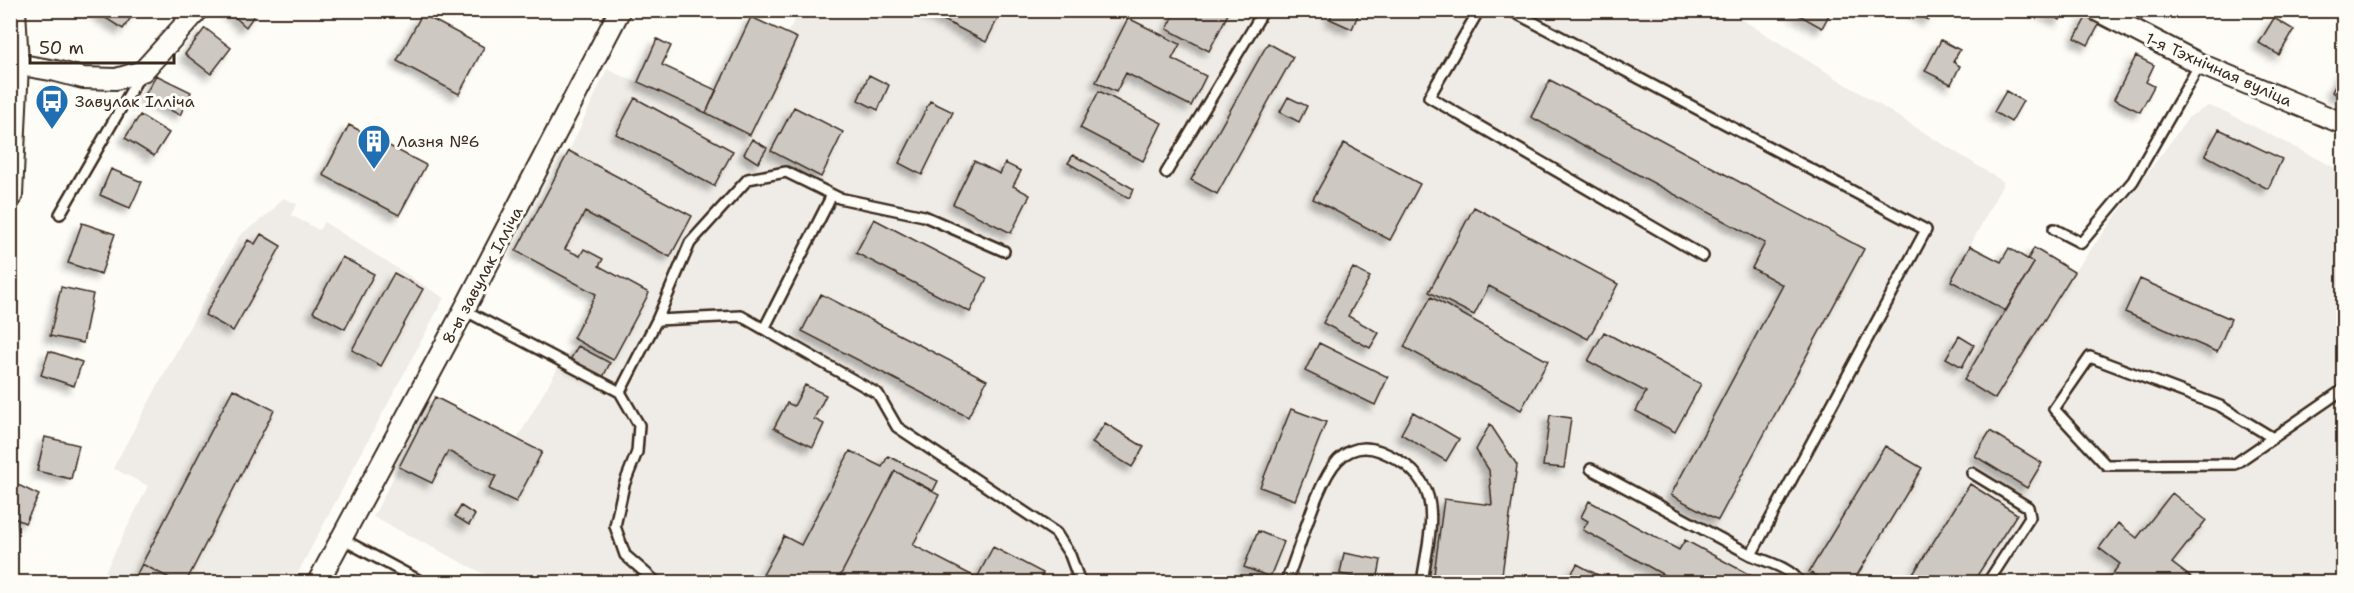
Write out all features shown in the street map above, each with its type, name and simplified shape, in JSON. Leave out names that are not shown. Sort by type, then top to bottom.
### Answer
[{"type":"street","points":[[10,195],[16,64],[13,10]]},
{"type":"street","points":[[16,64],[83,78],[116,79],[143,70],[198,10]]},
{"type":"street","name":"8-ы завулак Ілліча","points":[[318,582],[464,310],[620,10]]},
{"type":"street","name":"1-я Тэхнічная вуліца","points":[[2096,10],[2200,64],[2343,124]]},
{"type":"lane","points":[[1166,173],[1264,10]]},
{"type":"lane","points":[[1479,10],[1429,97],[1703,256]]},
{"type":"lane","points":[[1510,10],[1926,230],[1751,555]]},
{"type":"lane","points":[[2054,229],[2080,243],[2133,181],[2200,64]]},
{"type":"lane","points":[[60,214],[143,70]]},
{"type":"lane","points":[[620,392],[657,320],[690,243],[748,178],[786,172],[838,198],[924,216],[1004,251]]},
{"type":"lane","points":[[764,329],[832,195]]},
{"type":"lane","points":[[464,310],[620,392],[639,425],[637,452],[624,485],[615,526],[625,555],[656,582]]},
{"type":"lane","points":[[657,320],[741,316],[878,393],[897,427],[1056,533],[1070,555],[1080,582]]},
{"type":"lane","points":[[2273,438],[2220,406],[2090,357],[2054,409],[2106,465],[2235,464],[2273,438],[2343,389]]},
{"type":"lane","points":[[1290,582],[1325,479],[1347,452],[1359,448],[1372,448],[1394,457],[1420,477],[1429,499],[1432,520],[1422,582]]},
{"type":"lane","points":[[1592,469],[1751,555],[1790,573],[1799,582]]},
{"type":"lane","points":[[1972,473],[2028,507],[2030,517],[1988,582]]},
{"type":"lane","points":[[342,539],[422,582]]},
{"type":"shaded area","points":[[800,11],[1728,11],[2004,182],[1970,246],[2001,262],[2009,248],[2027,259],[2034,248],[2074,272],[2189,117],[2208,106],[2226,112],[2343,172],[2343,582],[500,582],[373,517],[435,397],[517,439],[562,361],[580,342],[573,338],[596,294],[516,251],[569,151],[607,69],[750,135],[797,38],[787,33]]},
{"type":"shaded area","points":[[283,198],[297,204],[291,215],[319,230],[324,222],[444,298],[293,582],[100,582],[148,486],[113,468],[239,236],[272,211]]},
{"type":"building","points":[[97,10],[136,10],[123,29],[96,12]]},
{"type":"building","points":[[227,10],[258,10],[246,27]]},
{"type":"building","points":[[924,10],[1002,10],[986,42]]},
{"type":"building","points":[[1177,10],[1230,10],[1209,51],[1167,29]]},
{"type":"building","points":[[1333,10],[1360,10],[1352,29],[1330,19]]},
{"type":"building","points":[[1826,10],[1830,13],[1822,28],[1792,11]]},
{"type":"building","points":[[1911,10],[1934,10],[1928,20]]},
{"type":"building","points":[[2040,10],[2064,10],[2060,20]]},
{"type":"building","points":[[422,14],[484,47],[459,94],[397,61]]},
{"type":"building","points":[[2088,14],[2101,21],[2088,45],[2075,38]]},
{"type":"building","points":[[751,17],[797,38],[750,135],[706,113]]},
{"type":"building","points":[[1128,18],[1180,44],[1172,59],[1206,76],[1191,106],[1126,73],[1116,92],[1096,82]]},
{"type":"building","points":[[2274,18],[2294,30],[2279,55],[2259,43]]},
{"type":"building","points":[[205,28],[231,48],[211,74],[185,54]]},
{"type":"building","points":[[657,39],[671,46],[662,65],[716,90],[706,113],[638,82]]},
{"type":"building","points":[[1941,40],[1960,50],[1953,62],[1960,66],[1951,84],[1925,71]]},
{"type":"building","points":[[1268,43],[1293,57],[1217,194],[1191,180]]},
{"type":"building","points":[[2136,56],[2154,65],[2146,82],[2154,86],[2140,112],[2114,99]]},
{"type":"building","points":[[2344,69],[2344,98],[2332,92]]},
{"type":"building","points":[[156,75],[191,92],[180,115],[144,97]]},
{"type":"building","points":[[869,75],[889,85],[878,110],[858,100]]},
{"type":"building","points":[[1550,80],[1864,249],[1718,520],[1671,495],[1783,285],[1752,268],[1765,243],[1531,117]]},
{"type":"building","points":[[1099,91],[1162,123],[1143,161],[1080,128]]},
{"type":"building","points":[[2006,91],[2023,101],[2011,122],[1994,112]]},
{"type":"building","points":[[1288,97],[1307,106],[1299,122],[1280,112]]},
{"type":"building","points":[[635,98],[733,151],[714,186],[616,134]]},
{"type":"building","points":[[930,101],[953,112],[922,175],[899,163]]},
{"type":"building","points":[[794,107],[843,132],[821,177],[771,151]]},
{"type":"building","points":[[140,115],[169,133],[154,156],[125,138]]},
{"type":"building","name":"Лазня №6","points":[[349,125],[426,165],[399,215],[323,175]]},
{"type":"building","points":[[2219,129],[2282,159],[2268,189],[2205,155]]},
{"type":"building","points":[[752,139],[767,148],[758,163],[744,154]]},
{"type":"building","points":[[1344,143],[1420,184],[1390,240],[1313,199]]},
{"type":"building","points":[[569,151],[692,216],[670,257],[585,212],[565,249],[580,256],[584,249],[603,259],[599,266],[649,293],[613,360],[573,338],[596,294],[516,251]]},
{"type":"building","points":[[1073,155],[1134,189],[1129,198],[1068,163]]},
{"type":"building","points":[[974,161],[1000,174],[1005,163],[1021,171],[1013,186],[1030,195],[1011,233],[953,204]]},
{"type":"building","points":[[111,169],[142,182],[130,208],[100,195]]},
{"type":"building","points":[[1474,207],[1618,284],[1588,339],[1489,286],[1474,315],[1429,292]]},
{"type":"building","points":[[874,219],[987,278],[970,312],[856,253]]},
{"type":"building","points":[[82,223],[115,234],[101,274],[68,263]]},
{"type":"building","points":[[261,234],[281,246],[233,331],[205,315],[248,240],[255,244]]},
{"type":"building","points":[[1970,246],[2001,262],[2009,248],[2034,263],[2006,311],[1951,281]]},
{"type":"building","points":[[2034,248],[2074,272],[1995,399],[1964,380],[2034,263],[2028,259]]},
{"type":"building","points":[[342,257],[374,274],[345,329],[313,312]]},
{"type":"building","points":[[1353,268],[1370,277],[1348,316],[1379,333],[1370,348],[1323,323]]},
{"type":"building","points":[[394,273],[423,289],[381,366],[352,350]]},
{"type":"building","points":[[2140,279],[2231,319],[2217,352],[2125,312]]},
{"type":"building","points":[[61,287],[93,294],[83,343],[50,336]]},
{"type":"building","points":[[821,294],[987,380],[968,417],[802,331]]},
{"type":"building","points":[[1431,297],[1548,361],[1521,410],[1404,347]]},
{"type":"building","points":[[1604,332],[1701,384],[1675,432],[1636,411],[1646,392],[1588,361]]},
{"type":"building","points":[[1959,336],[1974,345],[1962,367],[1946,358]]},
{"type":"building","points":[[1319,343],[1388,377],[1375,405],[1305,371]]},
{"type":"building","points":[[578,346],[610,363],[602,379],[569,362]]},
{"type":"building","points":[[49,351],[82,362],[74,386],[41,375]]},
{"type":"building","points":[[805,385],[826,395],[814,419],[824,424],[813,447],[774,428],[787,403],[794,406]]},
{"type":"building","points":[[233,389],[274,410],[186,582],[177,582],[142,564]]},
{"type":"building","points":[[435,397],[542,452],[516,502],[489,489],[496,476],[448,451],[432,483],[399,467]]},
{"type":"building","points":[[1291,409],[1326,422],[1295,500],[1260,487]]},
{"type":"building","points":[[1413,412],[1459,439],[1446,461],[1401,434]]},
{"type":"building","points":[[1550,415],[1571,418],[1564,468],[1543,466]]},
{"type":"building","points":[[1105,423],[1144,447],[1132,467],[1092,443]]},
{"type":"building","points":[[1490,424],[1517,465],[1501,582],[1433,582],[1444,499],[1492,505],[1489,470],[1476,450]]},
{"type":"building","points":[[1990,431],[2042,463],[2027,488],[1975,456]]},
{"type":"building","points":[[45,437],[79,445],[71,479],[37,471]]},
{"type":"building","points":[[1885,446],[1922,468],[1853,582],[1826,582],[1809,572]]},
{"type":"building","points":[[850,451],[882,467],[888,456],[938,481],[933,491],[895,471],[837,582],[769,582],[770,579],[763,575],[784,536],[801,545]]},
{"type":"building","points":[[895,471],[939,495],[913,545],[977,578],[993,547],[1043,573],[1038,582],[837,582]]},
{"type":"building","points":[[14,483],[39,495],[25,523],[10,516],[10,490]]},
{"type":"building","points":[[1970,484],[2017,514],[1973,582],[1908,582]]},
{"type":"building","points":[[2172,493],[2206,520],[2172,563],[2197,582],[2106,582],[2120,564],[2099,548],[2118,523],[2137,538]]},
{"type":"building","points":[[1589,501],[1679,550],[1685,540],[1763,582],[1668,582],[1671,579],[1583,530],[1588,521],[1581,517]]},
{"type":"building","points":[[461,506],[475,515],[469,525],[455,516]]},
{"type":"building","points":[[1258,531],[1284,542],[1270,577],[1244,567]]},
{"type":"building","points":[[1344,553],[1381,560],[1377,581],[1340,574]]},
{"type":"building","points":[[142,564],[177,582],[133,582]]},
{"type":"building","points":[[1577,564],[1611,582],[1567,582]]},
{"type":"place","name":"Завулак Ілліча","points":[[52,130]]},
{"type":"place","name":"Лазня №6","points":[[374,170]]}]
